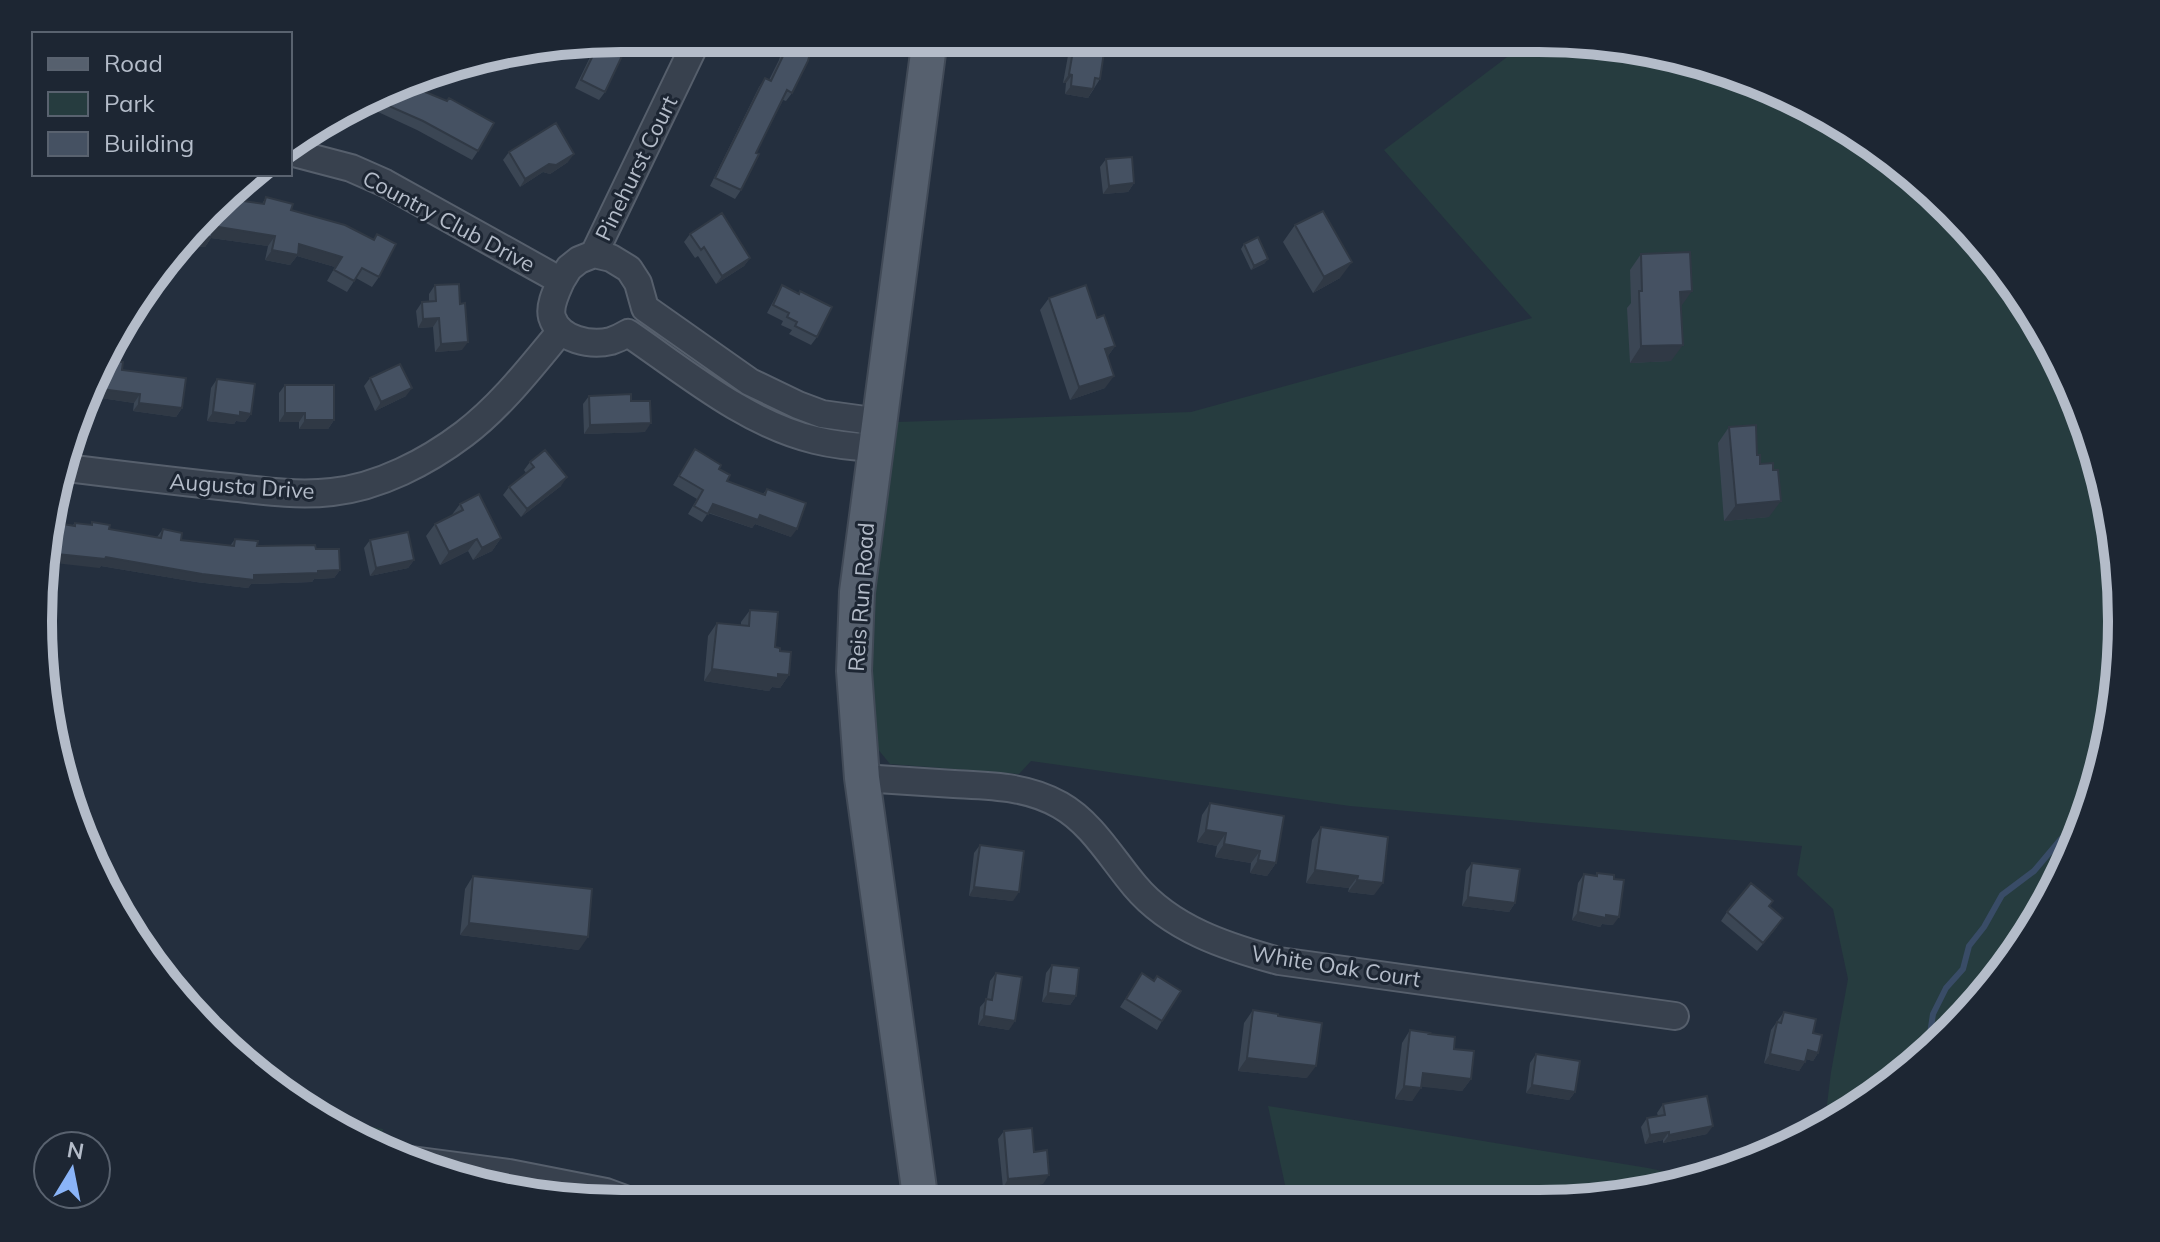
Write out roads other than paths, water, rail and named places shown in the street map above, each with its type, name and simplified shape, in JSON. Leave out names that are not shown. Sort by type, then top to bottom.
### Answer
[{"type":"main road","name":"Reis Run Road","points":[[919,1190],[862,778],[854,637],[857,592],[928,52]]},
{"type":"street","name":"Pinehurst Court","points":[[594,254],[691,52]]},
{"type":"street","name":"Country Club Drive","points":[[298,154],[351,168],[385,183],[561,281]]},
{"type":"street","name":"Country Club Drive","points":[[560,332],[552,316],[554,298],[561,281],[569,268],[594,254]]},
{"type":"street","points":[[594,254],[611,258],[629,269],[638,283],[645,308],[750,382],[798,405],[878,435]]},
{"type":"street","points":[[560,332],[578,340],[610,341],[628,333],[645,308]]},
{"type":"street","name":"Augusta Drive","points":[[73,469],[294,494],[334,492],[373,483],[431,457],[467,432],[512,389],[560,332]]},
{"type":"street","points":[[628,333],[733,405],[785,430],[814,440],[878,435]]},
{"type":"street","name":"White Oak Court","points":[[862,778],[1018,788],[1062,806],[1090,830],[1138,890],[1163,911],[1189,929],[1245,952],[1279,961],[1675,1016]]},
{"type":"street","points":[[459,1166],[592,1189]]},
{"type":"water","points":[[2105,676],[2098,725],[2097,707]]},
{"type":"waterway","points":[[1930,1034],[1933,1014],[1946,988],[1963,969],[1969,946],[2002,895],[2034,871],[2061,839]]}]
